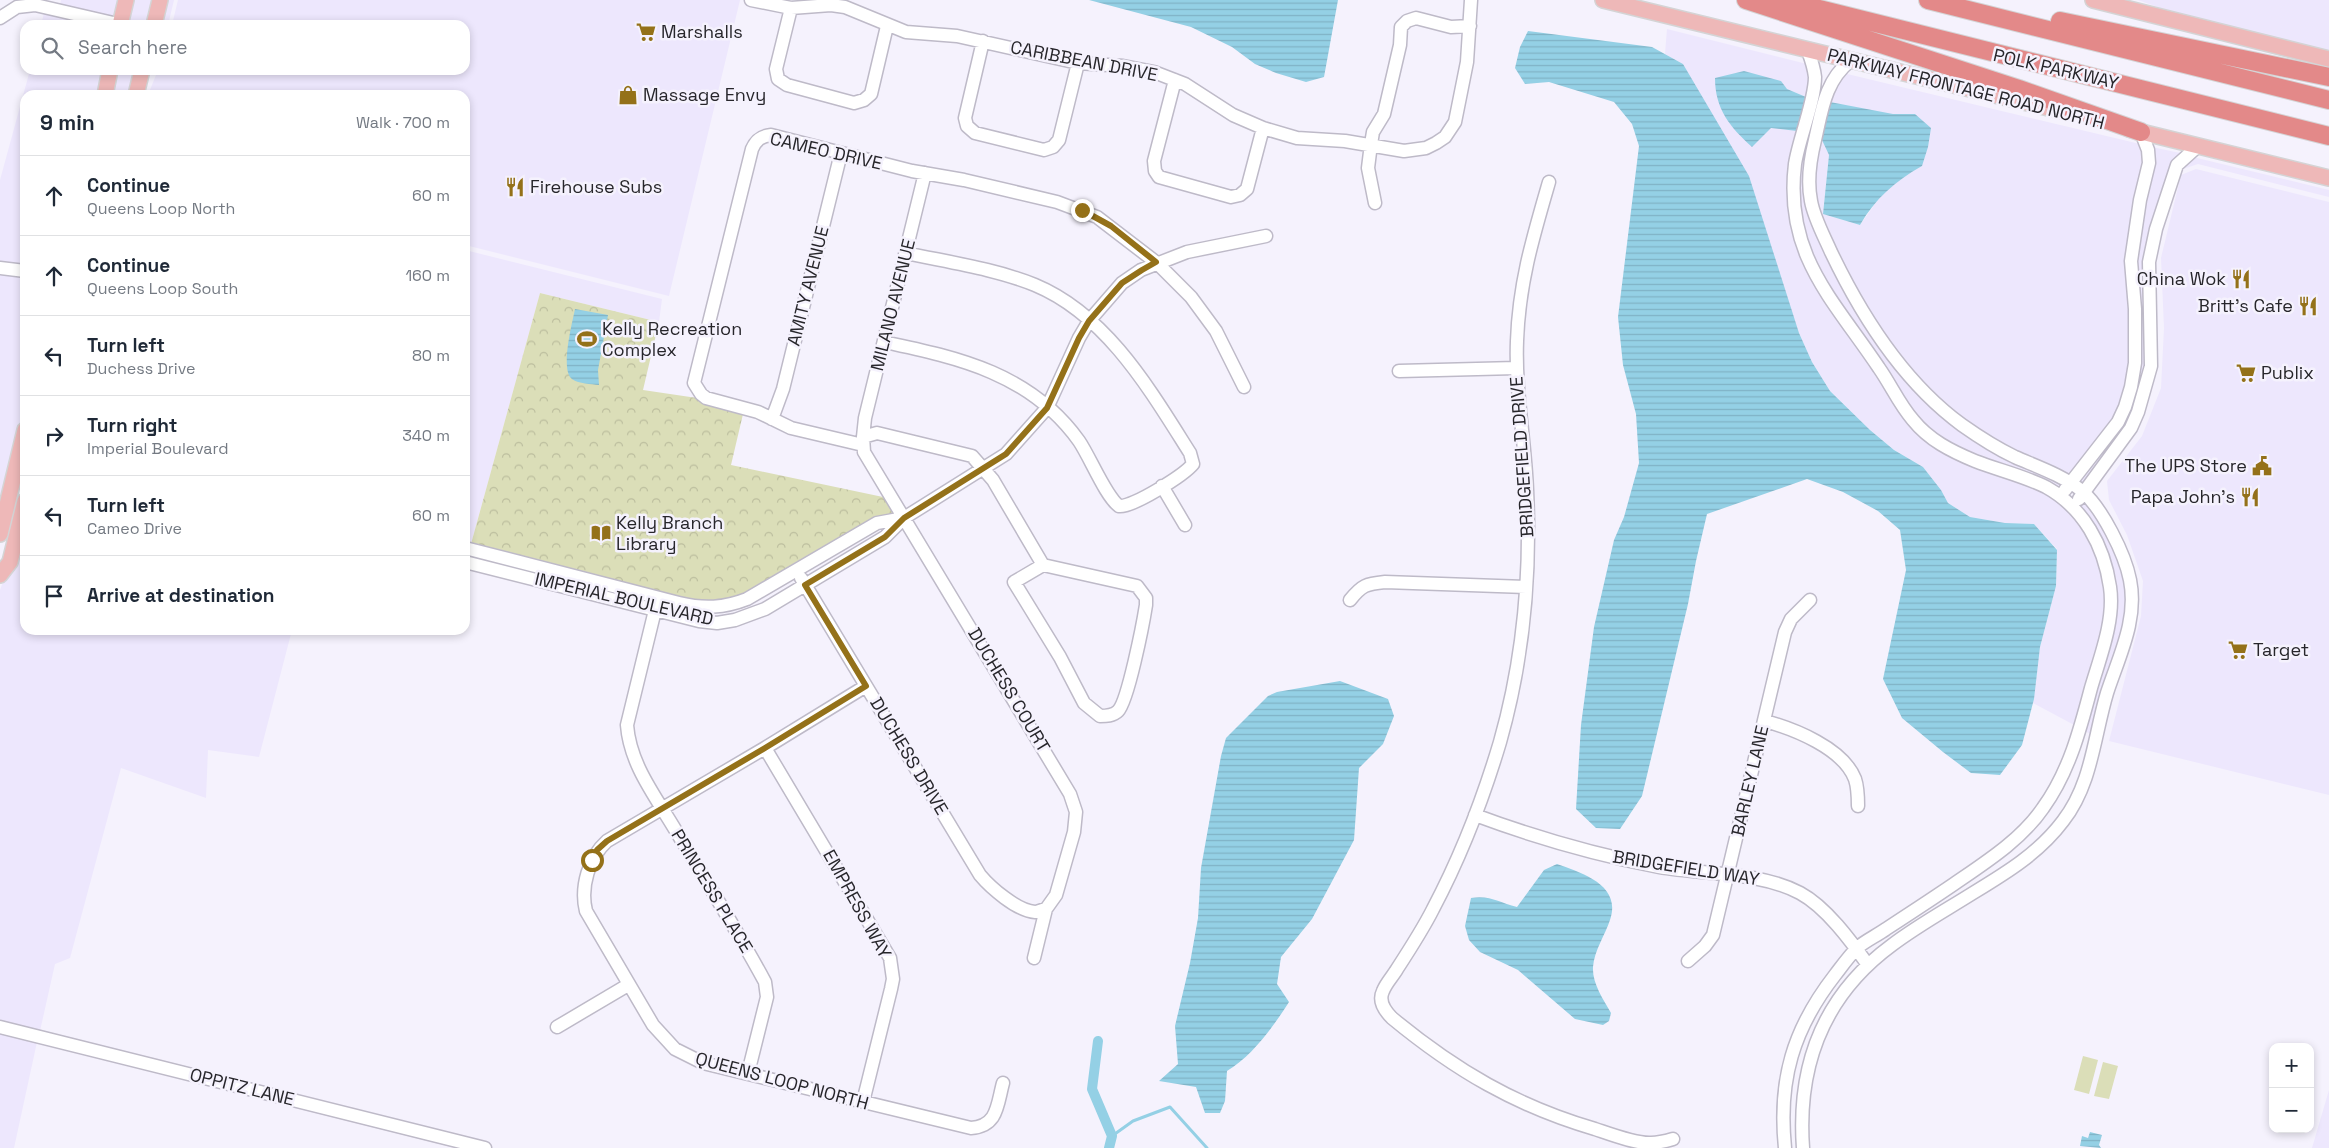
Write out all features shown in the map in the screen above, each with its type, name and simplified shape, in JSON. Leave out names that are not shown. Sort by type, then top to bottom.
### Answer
[{"type":"highway","points":[[1746,0],[2019,89],[2141,132]]},
{"type":"highway","name":"POLK PARKWAY","points":[[1782,0],[2329,136]]},
{"type":"highway","name":"POLK PARKWAY","points":[[1928,0],[2329,100]]},
{"type":"highway","points":[[1961,0],[2329,77]]},
{"type":"main road","points":[[122,20],[126,0]]},
{"type":"main road","points":[[155,20],[160,0]]},
{"type":"main road","name":"PARKWAY FRONTAGE ROAD NORTH","points":[[1603,0],[2329,178]]},
{"type":"main road","points":[[2093,0],[2329,59]]},
{"type":"main road","points":[[106,90],[109,75]]},
{"type":"main road","points":[[137,90],[141,75]]},
{"type":"main road","points":[[0,534],[20,460]]},
{"type":"main road","points":[[0,575],[10,562],[20,522]]},
{"type":"street","name":"CARIBBEAN DRIVE","points":[[751,0],[791,8],[831,5],[845,7],[858,11],[887,26],[906,32],[957,36],[1032,55],[1078,64],[1140,68],[1175,80],[1233,115],[1262,128],[1297,138],[1370,144],[1404,151],[1426,148],[1445,137],[1455,122],[1459,112],[1467,62],[1471,0]]},
{"type":"street","points":[[0,18],[17,7],[35,5],[100,20]]},
{"type":"street","points":[[791,8],[776,69],[778,78],[787,85],[854,102],[864,100],[871,94],[887,26]]},
{"type":"street","points":[[1375,203],[1368,168],[1370,144],[1373,132],[1384,114],[1400,45],[1400,30],[1404,22],[1416,18],[1451,27],[1470,26]]},
{"type":"street","points":[[983,42],[964,118],[967,126],[975,133],[1036,148],[1049,149],[1059,140],[1078,64]]},
{"type":"street","points":[[1785,1148],[1784,1085],[1792,1056],[1807,1018],[1819,996],[1857,949],[2007,846],[2042,810],[2063,776],[2077,739],[2095,675],[2109,617],[2111,592],[2107,565],[2100,545],[2072,507],[2059,496],[2028,480],[1951,451],[1926,434],[1906,412],[1878,367],[1827,296],[1810,264],[1802,242],[1795,206],[1796,162],[1815,81],[1814,68],[1808,51]]},
{"type":"street","points":[[1803,1148],[1804,1093],[1808,1065],[1827,1016],[1868,964],[1893,944],[2019,864],[2042,845],[2064,820],[2081,792],[2091,765],[2108,691],[2123,650],[2131,607],[2130,582],[2113,534],[2083,492],[2070,483],[1980,438],[1958,422],[1923,391],[1886,346],[1847,285],[1811,203],[1809,176],[1816,136],[1832,79],[1850,61]]},
{"type":"street","points":[[1175,80],[1154,161],[1155,171],[1159,177],[1231,197],[1240,195],[1247,189],[1262,128]]},
{"type":"street","points":[[2059,496],[2118,422],[2126,407],[2131,387],[2135,363],[2135,308],[2132,261],[2140,200],[2149,163],[2148,150],[2141,132]]},
{"type":"street","name":"CAMEO DRIVE","points":[[1043,565],[984,468],[972,456],[964,452],[877,433],[863,441],[791,428],[758,412],[706,398],[696,389],[694,383],[752,149],[759,138],[771,135],[925,173],[990,185],[1082,210],[1111,226],[1173,277],[1206,316],[1216,331],[1244,387]]},
{"type":"street","points":[[2072,507],[2131,428],[2138,412],[2151,366],[2149,262],[2154,237],[2177,165],[2198,146]]},
{"type":"street","name":"AMITY AVENUE","points":[[772,419],[783,389],[841,153]]},
{"type":"street","name":"MILANO AVENUE","points":[[863,441],[884,342],[925,173]]},
{"type":"street","name":"BRIDGEFIELD DRIVE","points":[[1549,182],[1530,244],[1519,312],[1516,368],[1527,487],[1526,587],[1511,693],[1500,739],[1476,815],[1434,908],[1384,989],[1382,1002],[1385,1011],[1444,1059],[1469,1075],[1526,1105],[1566,1120],[1648,1143],[1673,1139]]},
{"type":"street","name":"IMPERIAL BOULEVARD","points":[[470,549],[717,623],[735,620],[765,609],[885,537],[904,518],[1006,454],[1047,408],[1079,338],[1089,321],[1122,283],[1156,262],[1187,252],[1266,236]]},
{"type":"street","points":[[884,342],[960,360],[998,374],[1037,397],[1058,416],[1079,442],[1116,504],[1122,507],[1162,486],[1188,470],[1193,464],[1190,453],[1130,360],[1078,309],[1033,284],[906,253]]},
{"type":"street","points":[[1,269],[20,271]]},
{"type":"street","points":[[1399,371],[1516,368]]},
{"type":"street","name":"DUCHESS COURT","points":[[863,441],[864,452],[1036,734],[1072,799],[1076,812],[1076,823],[1056,896],[1046,908],[1034,958]]},
{"type":"street","points":[[1162,486],[1185,525]]},
{"type":"street","name":"IMPERIAL BOULEVARD","points":[[470,563],[657,604],[695,607],[723,606],[747,599],[877,523],[904,518]]},
{"type":"street","points":[[1043,565],[1137,586],[1146,598],[1136,654],[1123,703],[1118,711],[1111,715],[1100,716],[1084,703],[1060,657],[1014,582],[1043,565]]},
{"type":"street","name":"DUCHESS DRIVE","points":[[795,570],[984,880],[1001,895],[1016,904],[1035,912],[1046,908]]},
{"type":"street","points":[[1350,600],[1360,588],[1370,584],[1385,582],[1526,587]]},
{"type":"street","name":"BARLEY LANE","points":[[1688,961],[1713,936],[1785,632],[1791,619],[1810,600]]},
{"type":"street","name":"PRINCESS PLACE","points":[[657,604],[628,725],[633,757],[765,982],[767,997],[748,1073]]},
{"type":"street","name":"QUEENS LOOP NORTH","points":[[866,686],[607,841],[597,850],[583,892],[586,911],[653,1025],[675,1049],[703,1063],[971,1128],[984,1127],[992,1121],[1003,1082]]},
{"type":"street","points":[[1765,721],[1801,733],[1837,757],[1854,777],[1858,787],[1858,806]]},
{"type":"street","name":"EMPRESS WAY","points":[[765,748],[890,958],[893,979],[891,990],[863,1102]]},
{"type":"street","name":"BRIDGEFIELD WAY","points":[[1476,815],[1552,841],[1612,857],[1660,867],[1769,882],[1801,894],[1828,916],[1868,964]]},
{"type":"street","points":[[557,1027],[628,985]]},
{"type":"street","name":"OPPITZ LANE","points":[[0,1027],[484,1148]]},
{"type":"shaded area","points":[[61,0],[121,0],[116,18],[60,5]]},
{"type":"shaded area","points":[[131,0],[155,0],[150,20],[126,20]]},
{"type":"shaded area","points":[[165,0],[174,0],[169,20],[160,20]]},
{"type":"shaded area","points":[[178,0],[740,0],[669,296],[470,246],[470,90],[150,90],[156,75],[470,75],[470,20],[173,20]]},
{"type":"shaded area","points":[[2138,0],[2329,0],[2329,52],[2259,33],[2258,36],[2191,19]]},
{"type":"shaded area","points":[[44,13],[73,20],[42,20]]},
{"type":"shaded area","points":[[1667,29],[1807,64],[1810,81],[1806,97],[1787,89],[1780,81],[1771,127],[1797,131],[1797,243],[1805,266],[1823,300],[1923,438],[1949,456],[2045,493],[2069,511],[2095,548],[2106,593],[2104,617],[2076,726],[2033,703],[2040,647],[2056,586],[2057,549],[2034,524],[2005,523],[1970,517],[1948,503],[1941,490],[1923,467],[1894,450],[1870,430],[1830,391],[1812,362],[1799,333],[1779,276],[1709,111],[1683,64],[1665,54]]},
{"type":"shaded area","points":[[1843,73],[2140,144],[2144,163],[2130,309],[2130,363],[2121,405],[2114,419],[2069,476],[1983,433],[1939,400],[1890,342],[1852,282],[1816,201],[1814,176],[1821,138],[1829,155],[1823,214],[1860,225],[1882,194],[1905,176],[1922,166],[1915,114],[1893,115],[1830,102],[1836,82]]},
{"type":"shaded area","points":[[29,75],[104,75],[101,90],[25,90]]},
{"type":"shaded area","points":[[114,75],[136,75],[132,90],[111,90]]},
{"type":"shaded area","points":[[20,107],[20,264],[0,262],[0,180]]},
{"type":"shaded area","points":[[1807,132],[1812,132],[1806,206],[1914,388],[2062,485],[2058,489],[1954,446],[1941,439],[1919,419],[1831,292],[1806,240],[1801,217],[1799,182]]},
{"type":"shaded area","points":[[2152,147],[2180,153],[2172,163],[2151,227],[2146,365],[2140,391],[2127,425],[2083,485],[2077,481],[2130,409],[2136,261]]},
{"type":"shaded area","points":[[2193,157],[2329,190],[2329,197],[2198,164],[2180,170]]},
{"type":"shaded area","points":[[2196,169],[2329,202],[2329,795],[2109,741],[2141,616],[2143,581],[2127,535],[2109,500],[2107,481],[2142,436],[2161,388],[2164,328],[2161,258],[2181,175]]},
{"type":"shaded area","points":[[470,251],[662,299],[659,322],[540,293],[471,544]]},
{"type":"shaded area","points":[[3,274],[20,276],[20,428],[0,512],[0,276]]},
{"type":"shaded area","points":[[2083,501],[2109,537],[2125,583],[2126,607],[2124,628],[2092,735],[2085,731],[2116,591],[2112,564],[2105,543],[2079,506]]},
{"type":"shaded area","points":[[20,536],[20,635],[291,635],[259,757],[208,750],[206,798],[121,768],[70,958],[55,964],[40,1031],[0,1021],[0,590]]},
{"type":"shaded area","points":[[0,1033],[37,1042],[14,1148],[0,1148]]},
{"type":"shaded area","points":[[2329,1090],[2329,1148],[2312,1148]]},
{"type":"green space","points":[[540,293],[659,322],[643,390],[697,398],[743,414],[731,465],[887,498],[896,514],[796,562],[756,588],[734,598],[706,602],[681,598],[471,544]]},
{"type":"green space","points":[[2083,1056],[2098,1060],[2089,1094],[2074,1090]]},
{"type":"green space","points":[[2103,1062],[2118,1066],[2109,1099],[2094,1096]]},
{"type":"water","points":[[1089,0],[1338,0],[1324,77],[1306,82],[1255,64],[1232,47],[1191,27]]},
{"type":"water","points":[[1528,31],[1652,47],[1683,64],[1749,176],[1799,333],[1812,362],[1830,391],[1870,430],[1894,450],[1923,467],[1941,490],[1948,503],[1970,517],[2005,523],[2034,524],[2057,550],[2056,586],[2040,647],[2034,699],[2022,745],[2000,775],[1971,773],[1902,718],[1883,679],[1906,570],[1900,530],[1878,511],[1843,492],[1807,479],[1707,514],[1688,604],[1642,796],[1620,829],[1596,828],[1576,809],[1581,725],[1594,627],[1614,540],[1624,517],[1639,463],[1636,414],[1623,365],[1618,317],[1639,146],[1632,124],[1614,102],[1549,82],[1525,84],[1515,68],[1520,47]]},
{"type":"water","points":[[1744,71],[1781,81],[1787,89],[1806,97],[1797,131],[1771,128],[1752,147],[1737,132],[1725,117],[1721,108],[1715,78]]},
{"type":"water","points":[[1830,102],[1893,114],[1915,114],[1931,128],[1922,166],[1886,191],[1860,225],[1823,214],[1829,155],[1821,138]]},
{"type":"water","name":"Kelly Recreation Complex","points":[[575,309],[608,315],[598,370],[599,385],[578,382],[572,379],[569,374],[567,366],[568,346]]},
{"type":"water","points":[[1340,681],[1388,699],[1394,716],[1383,744],[1359,768],[1354,840],[1312,919],[1281,957],[1277,984],[1289,1002],[1254,1049],[1227,1071],[1225,1101],[1220,1113],[1205,1113],[1196,1087],[1159,1081],[1178,1064],[1175,1026],[1190,963],[1198,918],[1201,868],[1221,756],[1226,738],[1268,696],[1277,692]]},
{"type":"water","points":[[1557,864],[1588,876],[1605,889],[1610,898],[1612,908],[1610,920],[1593,967],[1596,985],[1611,1013],[1609,1021],[1603,1025],[1575,1019],[1518,970],[1480,952],[1469,940],[1465,926],[1471,898],[1490,898],[1517,907],[1544,870]]},
{"type":"water","points":[[2090,1132],[2102,1135],[2099,1145],[2101,1148],[2080,1146],[2082,1136],[2088,1138]]},
{"type":"waterway","points":[[1098,1041],[1092,1089],[1112,1136],[1109,1148]]},
{"type":"waterway","points":[[1112,1136],[1133,1121],[1170,1107],[1207,1148]]},
{"type":"place","name":"Marshalls","points":[[646,32]]},
{"type":"place","name":"Massage Envy","points":[[628,95]]},
{"type":"place","name":"Firehouse Subs","points":[[515,187]]},
{"type":"place","name":"China Wok","points":[[2241,279]]},
{"type":"place","name":"Britt's Cafe","points":[[2308,306]]},
{"type":"place","name":"Kelly Recreation Complex","points":[[587,339]]},
{"type":"place","name":"Publix","points":[[2246,373]]},
{"type":"place","name":"The UPS Store","points":[[2262,466]]},
{"type":"place","name":"Papa John's","points":[[2250,497]]},
{"type":"place","name":"Kelly Branch Library","points":[[601,533]]},
{"type":"place","name":"Target","points":[[2238,650]]},
{"type":"route","points":[[592,860],[597,850],[607,841],[866,686],[805,585],[885,537],[904,518],[1006,454],[1047,408],[1079,338],[1089,321],[1122,283],[1156,262],[1111,226],[1098,217],[1082,210]]}]
